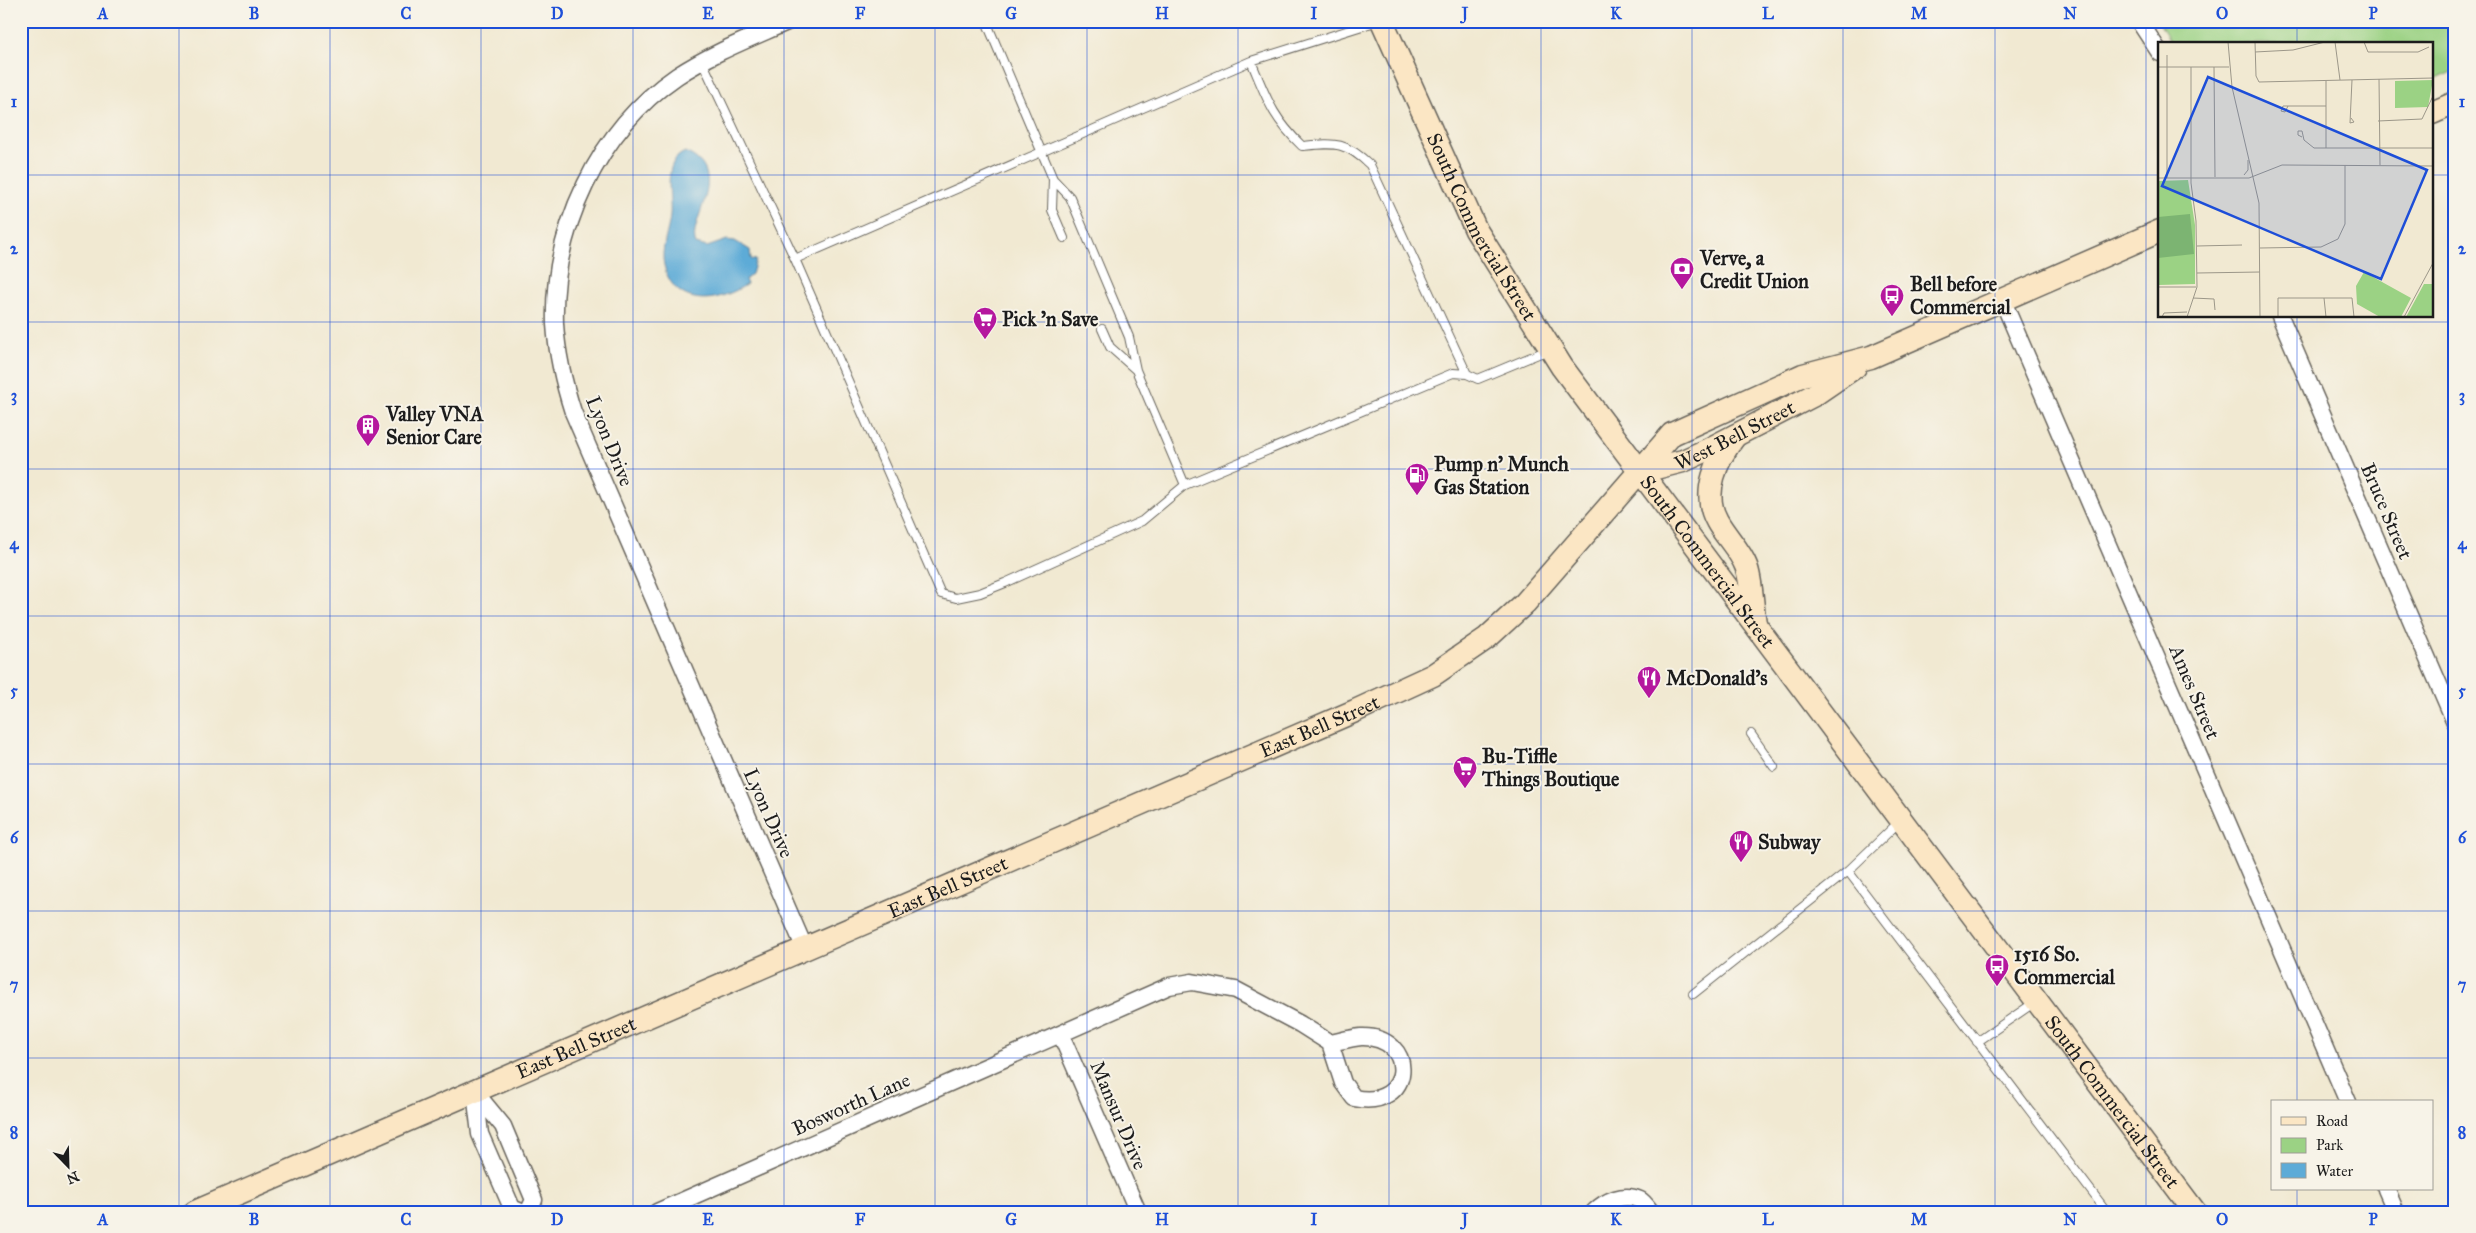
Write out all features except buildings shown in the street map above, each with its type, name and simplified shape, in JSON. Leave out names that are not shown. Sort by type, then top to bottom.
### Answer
[{"type":"main road","name":"South Commercial Street","points":[[1382,21],[1476,230],[1551,349],[1640,472],[2195,1212]]},
{"type":"main road","points":[[2434,112],[2455,104]]},
{"type":"main road","name":"West Bell Street","points":[[1640,472],[1672,434],[1804,375],[1871,356],[2158,232]]},
{"type":"main road","name":"West Bell Street","points":[[1640,472],[1683,462],[1814,395],[1871,356]]},
{"type":"main road","points":[[1736,435],[1724,450],[1717,466],[1712,481],[1712,503],[1716,520],[1746,566],[1755,626]]},
{"type":"main road","name":"East Bell Street","points":[[195,1212],[1355,711],[1433,675],[1487,638],[1525,603],[1606,508],[1640,472]]},
{"type":"street","name":"Lyon Drive","points":[[789,21],[702,61],[676,77],[645,103],[612,140],[595,165],[575,206],[566,234],[559,264],[555,324],[558,354],[573,412],[806,949]]},
{"type":"street","points":[[2139,21],[2158,50]]},
{"type":"street","name":"Ames Street","points":[[2002,299],[2347,1100]]},
{"type":"street","name":"Bruce Street","points":[[2281,318],[2455,722]]},
{"type":"street","name":"Bosworth Lane","points":[[657,1212],[1169,986],[1192,982],[1236,990],[1330,1043]]},
{"type":"street","name":"Mansur Drive","points":[[1061,1035],[1138,1212]]},
{"type":"street","points":[[1361,1037],[1382,1040],[1394,1048],[1401,1059],[1402,1070],[1399,1084],[1391,1094],[1378,1099],[1366,1101],[1354,1098],[1344,1083],[1330,1043],[1361,1037]]},
{"type":"street","points":[[475,1092],[480,1134],[512,1208],[521,1212]]},
{"type":"street","points":[[475,1092],[503,1126],[534,1200],[528,1212]]},
{"type":"street","points":[[2386,1190],[2396,1212]]},
{"type":"street","points":[[1594,1212],[1604,1203],[1623,1197],[1640,1200],[1651,1212]]},
{"type":"lane","points":[[986,21],[1053,180],[1070,197],[1129,337],[1136,370],[1185,485]]},
{"type":"lane","points":[[795,259],[1252,61],[1378,21]]},
{"type":"lane","points":[[702,61],[795,259],[941,594],[956,598],[980,593],[1005,583],[1142,521],[1185,485],[1453,373],[1467,374],[1478,379],[1551,349]]},
{"type":"lane","points":[[1252,61],[1270,106],[1282,126],[1302,146],[1331,144],[1353,149],[1370,165],[1467,374]]},
{"type":"lane","points":[[1053,180],[1052,210],[1064,238]]},
{"type":"lane","points":[[1102,329],[1110,348],[1136,370]]},
{"type":"lane","points":[[1751,734],[1774,767]]},
{"type":"lane","points":[[1692,994],[1848,871],[1901,821]]},
{"type":"lane","points":[[1848,871],[2106,1212]]},
{"type":"lane","points":[[1977,1042],[2037,1001]]},
{"type":"green space","points":[[2158,21],[2455,21],[2455,71],[2434,80],[2434,42],[2171,42]]},
{"type":"water","points":[[685,152],[699,161],[706,172],[707,184],[697,223],[696,244],[707,247],[727,240],[735,241],[750,250],[751,259],[756,260],[752,274],[745,280],[747,284],[735,291],[710,299],[686,295],[677,289],[669,279],[664,265],[663,253],[670,215],[670,171],[673,163]]},
{"type":"place","name":"Verve, a Credit Union","points":[[1682,290]]},
{"type":"place","name":"Bell before Commercial","points":[[1892,317]]},
{"type":"place","name":"Pick 'n Save","points":[[985,340]]},
{"type":"place","name":"Valley VNA Senior Care","points":[[368,447]]},
{"type":"place","name":"Pump n' Munch Gas Station","points":[[1417,496]]},
{"type":"place","name":"McDonald's","points":[[1649,699]]},
{"type":"place","name":"Bu-Tiffle Things Boutique","points":[[1465,789]]},
{"type":"place","name":"Subway","points":[[1741,863]]},
{"type":"place","name":"1516 So. Commercial","points":[[1997,987]]}]
